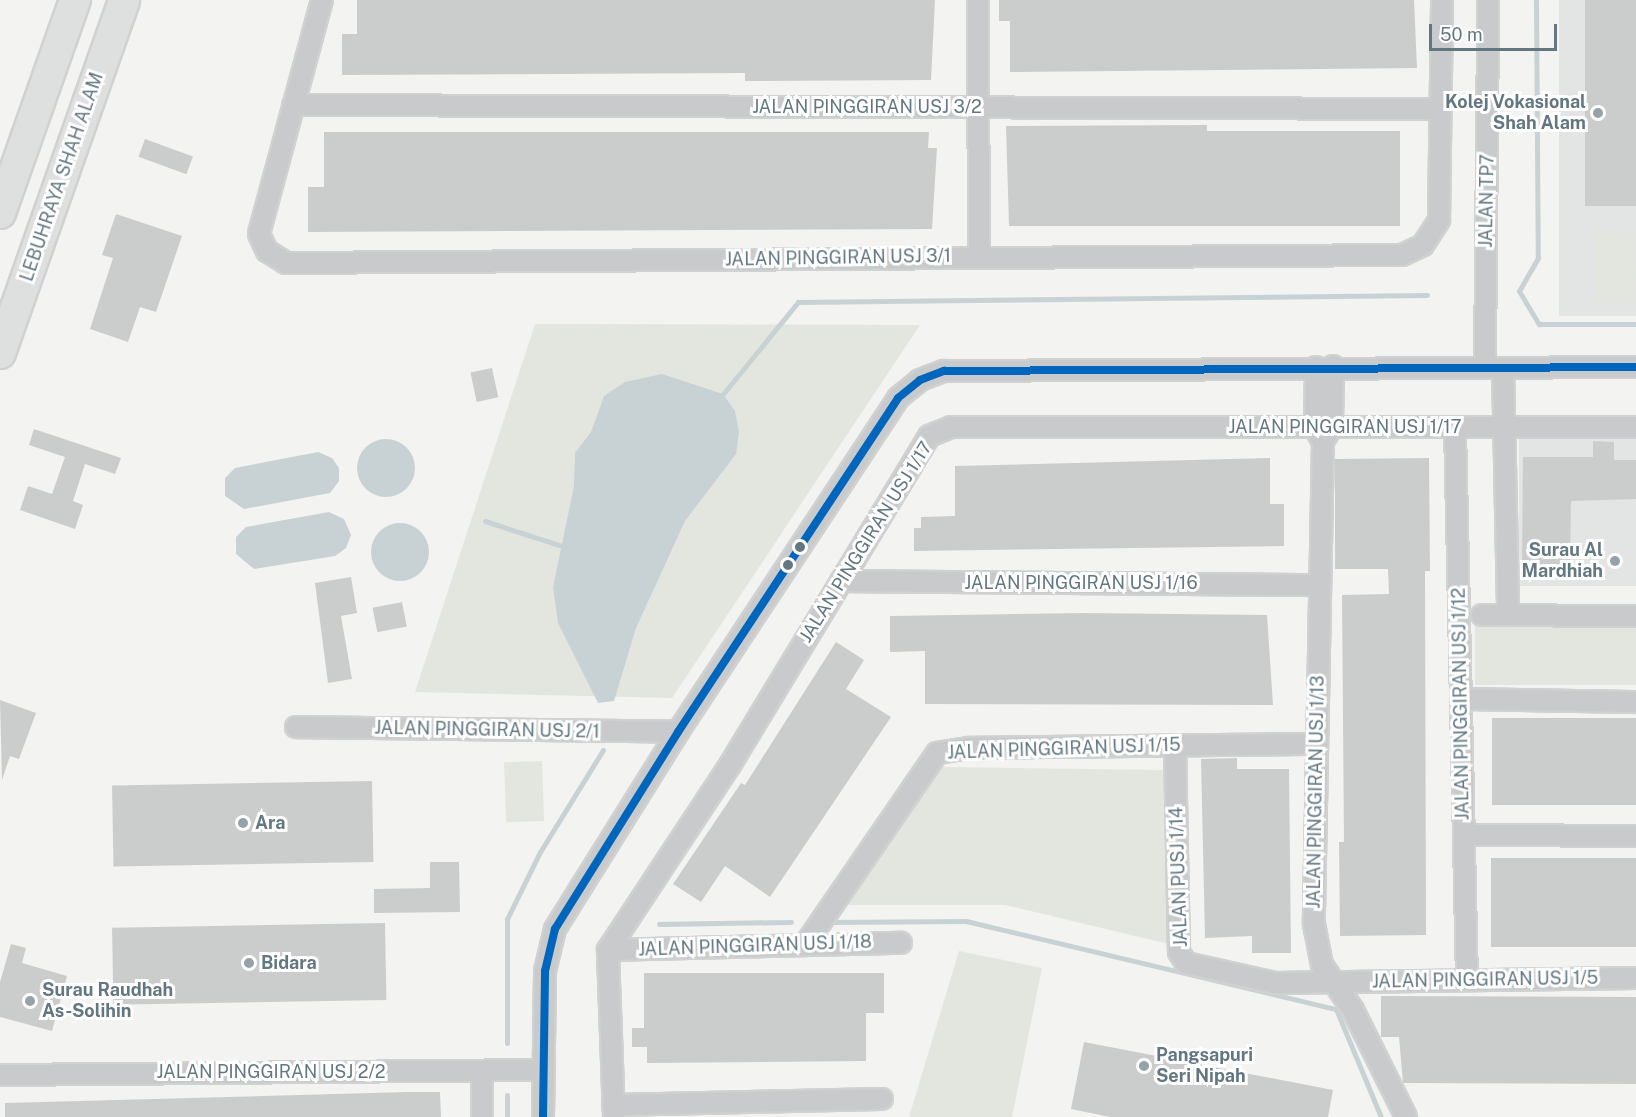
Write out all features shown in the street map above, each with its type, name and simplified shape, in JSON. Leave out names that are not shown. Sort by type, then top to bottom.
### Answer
[{"type":"highway","points":[[0,213],[75,0]]},
{"type":"highway","name":"LEBUHRAYA SHAH ALAM","points":[[0,353],[124,0]]},
{"type":"street","name":"JALAN PINGGIRAN USJ 3/1","points":[[322,0],[259,234],[267,251],[286,264],[1402,255],[1424,245],[1439,220],[1442,0]]},
{"type":"street","points":[[978,0],[979,257]]},
{"type":"street","name":"JALAN TP7","points":[[1488,0],[1494,367],[1504,427],[1508,615]]},
{"type":"street","name":"JALAN PINGGIRAN USJ 3/2","points":[[293,105],[1440,109]]},
{"type":"street","points":[[543,1117],[545,970],[555,929],[678,732],[898,398],[920,380],[945,371],[1324,366],[1636,367]]},
{"type":"street","name":"JALAN PINGGIRAN USJ 1/13","points":[[1324,366],[1314,924],[1322,965],[1335,982],[1406,1117]]},
{"type":"street","name":"JALAN PINGGIRAN USJ 1/17","points":[[608,950],[730,765],[929,436],[951,428],[1323,433],[1455,427],[1636,427]]},
{"type":"street","name":"JALAN PINGGIRAN USJ 1/12","points":[[1455,427],[1467,980]]},
{"type":"street","name":"JALAN PINGGIRAN USJ 1/16","points":[[841,581],[1320,585]]},
{"type":"street","points":[[1482,615],[1636,616]]},
{"type":"street","points":[[1461,699],[1636,702]]},
{"type":"street","name":"JALAN PINGGIRAN USJ 2/1","points":[[296,727],[678,732]]},
{"type":"street","name":"JALAN PINGGIRAN USJ 1/15","points":[[805,945],[937,753],[970,748],[1317,744]]},
{"type":"street","name":"JALAN PUSJ 1/14","points":[[1175,746],[1179,952],[1186,963],[1275,983],[1335,982]]},
{"type":"street","points":[[1465,835],[1636,836]]},
{"type":"street","name":"JALAN PINGGIRAN USJ 1/18","points":[[608,950],[901,943]]},
{"type":"street","points":[[608,950],[614,1111],[882,1099]]},
{"type":"street","name":"JALAN PINGGIRAN USJ 1/5","points":[[1335,982],[1636,978]]},
{"type":"street","name":"JALAN PINGGIRAN USJ 2/2","points":[[0,1075],[543,1070]]},
{"type":"street","points":[[482,1071],[482,1117]]},
{"type":"shaded area","name":"Kolej Vokasional Shah Alam","points":[[1559,0],[1636,0],[1636,316],[1559,316]]},
{"type":"shaded area","points":[[1596,233],[1636,234],[1635,303],[1595,302]]},
{"type":"shaded area","points":[[535,324],[920,325],[672,698],[415,692]]},
{"type":"shaded area","points":[[662,374],[723,394],[735,411],[739,432],[736,454],[685,521],[636,628],[614,701],[598,703],[558,623],[553,587],[574,486],[575,453],[591,432],[604,396],[625,382]]},
{"type":"shaded area","points":[[1519,437],[1636,437],[1636,586],[1519,586]]},
{"type":"shaded area","points":[[386,439],[397,441],[410,452],[415,468],[413,479],[402,492],[386,497],[375,495],[362,484],[357,468],[359,457],[370,444]]},
{"type":"shaded area","points":[[318,452],[332,458],[339,468],[339,481],[330,493],[244,509],[225,496],[225,478],[235,468]]},
{"type":"shaded area","points":[[329,512],[344,519],[351,535],[346,548],[335,556],[254,569],[236,554],[236,537],[246,527]]},
{"type":"shaded area","points":[[400,523],[411,525],[424,536],[429,552],[427,563],[416,576],[400,581],[389,579],[376,568],[371,552],[373,541],[384,528]]},
{"type":"shaded area","points":[[1475,624],[1636,624],[1636,685],[1475,685]]},
{"type":"shaded area","points":[[542,761],[544,821],[506,822],[504,762]]},
{"type":"shaded area","points":[[940,767],[1165,770],[1169,944],[1005,905],[842,905]]},
{"type":"shaded area","points":[[959,951],[1042,968],[1012,1117],[909,1117]]},
{"type":"building","points":[[357,0],[935,0],[931,80],[745,81],[745,73],[342,75],[342,34],[357,34]]},
{"type":"building","points":[[999,0],[1414,0],[1417,68],[1010,72],[1010,21],[999,21]]},
{"type":"building","points":[[1585,0],[1636,0],[1636,206],[1585,206]]},
{"type":"building","points":[[1207,125],[1207,131],[1400,131],[1400,226],[1009,226],[1006,126]]},
{"type":"building","points":[[324,132],[929,132],[928,148],[937,148],[932,229],[308,232],[308,187],[324,187]]},
{"type":"building","points":[[145,139],[193,156],[186,174],[139,157]]},
{"type":"building","points":[[116,214],[182,236],[156,312],[140,307],[128,342],[90,329],[113,258],[102,255]]},
{"type":"building","points":[[492,368],[498,397],[477,402],[470,373]]},
{"type":"building","points":[[34,429],[121,458],[115,474],[85,464],[73,501],[83,505],[75,529],[20,510],[28,486],[52,494],[65,457],[29,445]]},
{"type":"building","points":[[1593,441],[1614,442],[1614,460],[1636,460],[1636,499],[1571,501],[1570,570],[1522,569],[1523,457],[1593,457]]},
{"type":"building","points":[[1270,458],[1270,504],[1284,504],[1284,546],[914,551],[914,528],[921,528],[921,517],[955,516],[955,466]]},
{"type":"building","points":[[1429,458],[1430,571],[1425,571],[1426,935],[1340,936],[1339,842],[1344,842],[1342,595],[1389,594],[1388,569],[1335,569],[1335,459]]},
{"type":"building","points":[[351,577],[357,613],[341,616],[352,679],[328,683],[315,583]]},
{"type":"building","points":[[402,602],[407,627],[377,632],[373,608]]},
{"type":"building","points":[[1083,613],[1267,615],[1273,705],[925,704],[925,651],[890,652],[890,616]]},
{"type":"building","points":[[836,642],[864,660],[846,689],[891,717],[770,897],[725,866],[701,902],[673,884],[741,783],[745,785]]},
{"type":"building","points":[[0,700],[36,713],[19,759],[10,756],[2,780]]},
{"type":"building","points":[[1492,718],[1636,718],[1636,805],[1492,805]]},
{"type":"building","points":[[1237,758],[1237,769],[1289,769],[1291,953],[1252,953],[1252,936],[1205,938],[1201,759]]},
{"type":"building","name":"Ara","points":[[372,781],[373,862],[113,867],[112,786]]},
{"type":"building","points":[[1491,858],[1636,858],[1636,947],[1491,947]]},
{"type":"building","points":[[430,862],[459,862],[460,912],[374,913],[374,889],[430,888]]},
{"type":"building","name":"Bidara","points":[[385,923],[386,1000],[113,1005],[112,928]]},
{"type":"building","name":"Surau Raudhah As-Solihin","points":[[11,944],[26,948],[22,963],[67,976],[52,1031],[0,1017],[0,982]]},
{"type":"building","points":[[644,973],[884,973],[884,1013],[866,1013],[866,1061],[647,1063],[647,1047],[632,1047],[632,1028],[644,1028]]},
{"type":"building","points":[[1381,996],[1636,997],[1636,1084],[1403,1083],[1399,1037],[1381,1037]]},
{"type":"building","name":"Pangsapuri Seri Nipah","points":[[1084,1042],[1333,1090],[1328,1117],[1110,1117],[1071,1109]]},
{"type":"building","points":[[440,1092],[441,1117],[5,1117],[5,1103]]},
{"type":"waterway","points":[[1536,0],[1538,258],[1519,291],[1539,324],[1636,324]]},
{"type":"waterway","points":[[723,394],[798,302],[1427,295]]},
{"type":"waterway","points":[[485,521],[559,545]]},
{"type":"waterway","points":[[507,1043],[507,919],[540,852],[603,750]]},
{"type":"waterway","points":[[831,922],[966,921],[1336,1009],[1381,1117]]},
{"type":"waterway","points":[[659,924],[791,922]]},
{"type":"waterway","points":[[507,1095],[507,1117]]},
{"type":"transit line","points":[[543,1117],[545,971],[555,929],[678,732],[898,398],[920,380],[944,371],[1636,367]]},
{"type":"place","name":"Kolej Vokasional Shah Alam","points":[[1598,113]]},
{"type":"place","name":"Surau Al Mardhiah","points":[[1615,561]]},
{"type":"place","name":"Ara","points":[[243,823]]},
{"type":"place","name":"Bidara","points":[[249,963]]},
{"type":"place","name":"Surau Raudhah As-Solihin","points":[[30,1001]]},
{"type":"place","name":"Pangsapuri Seri Nipah","points":[[1144,1066]]}]
